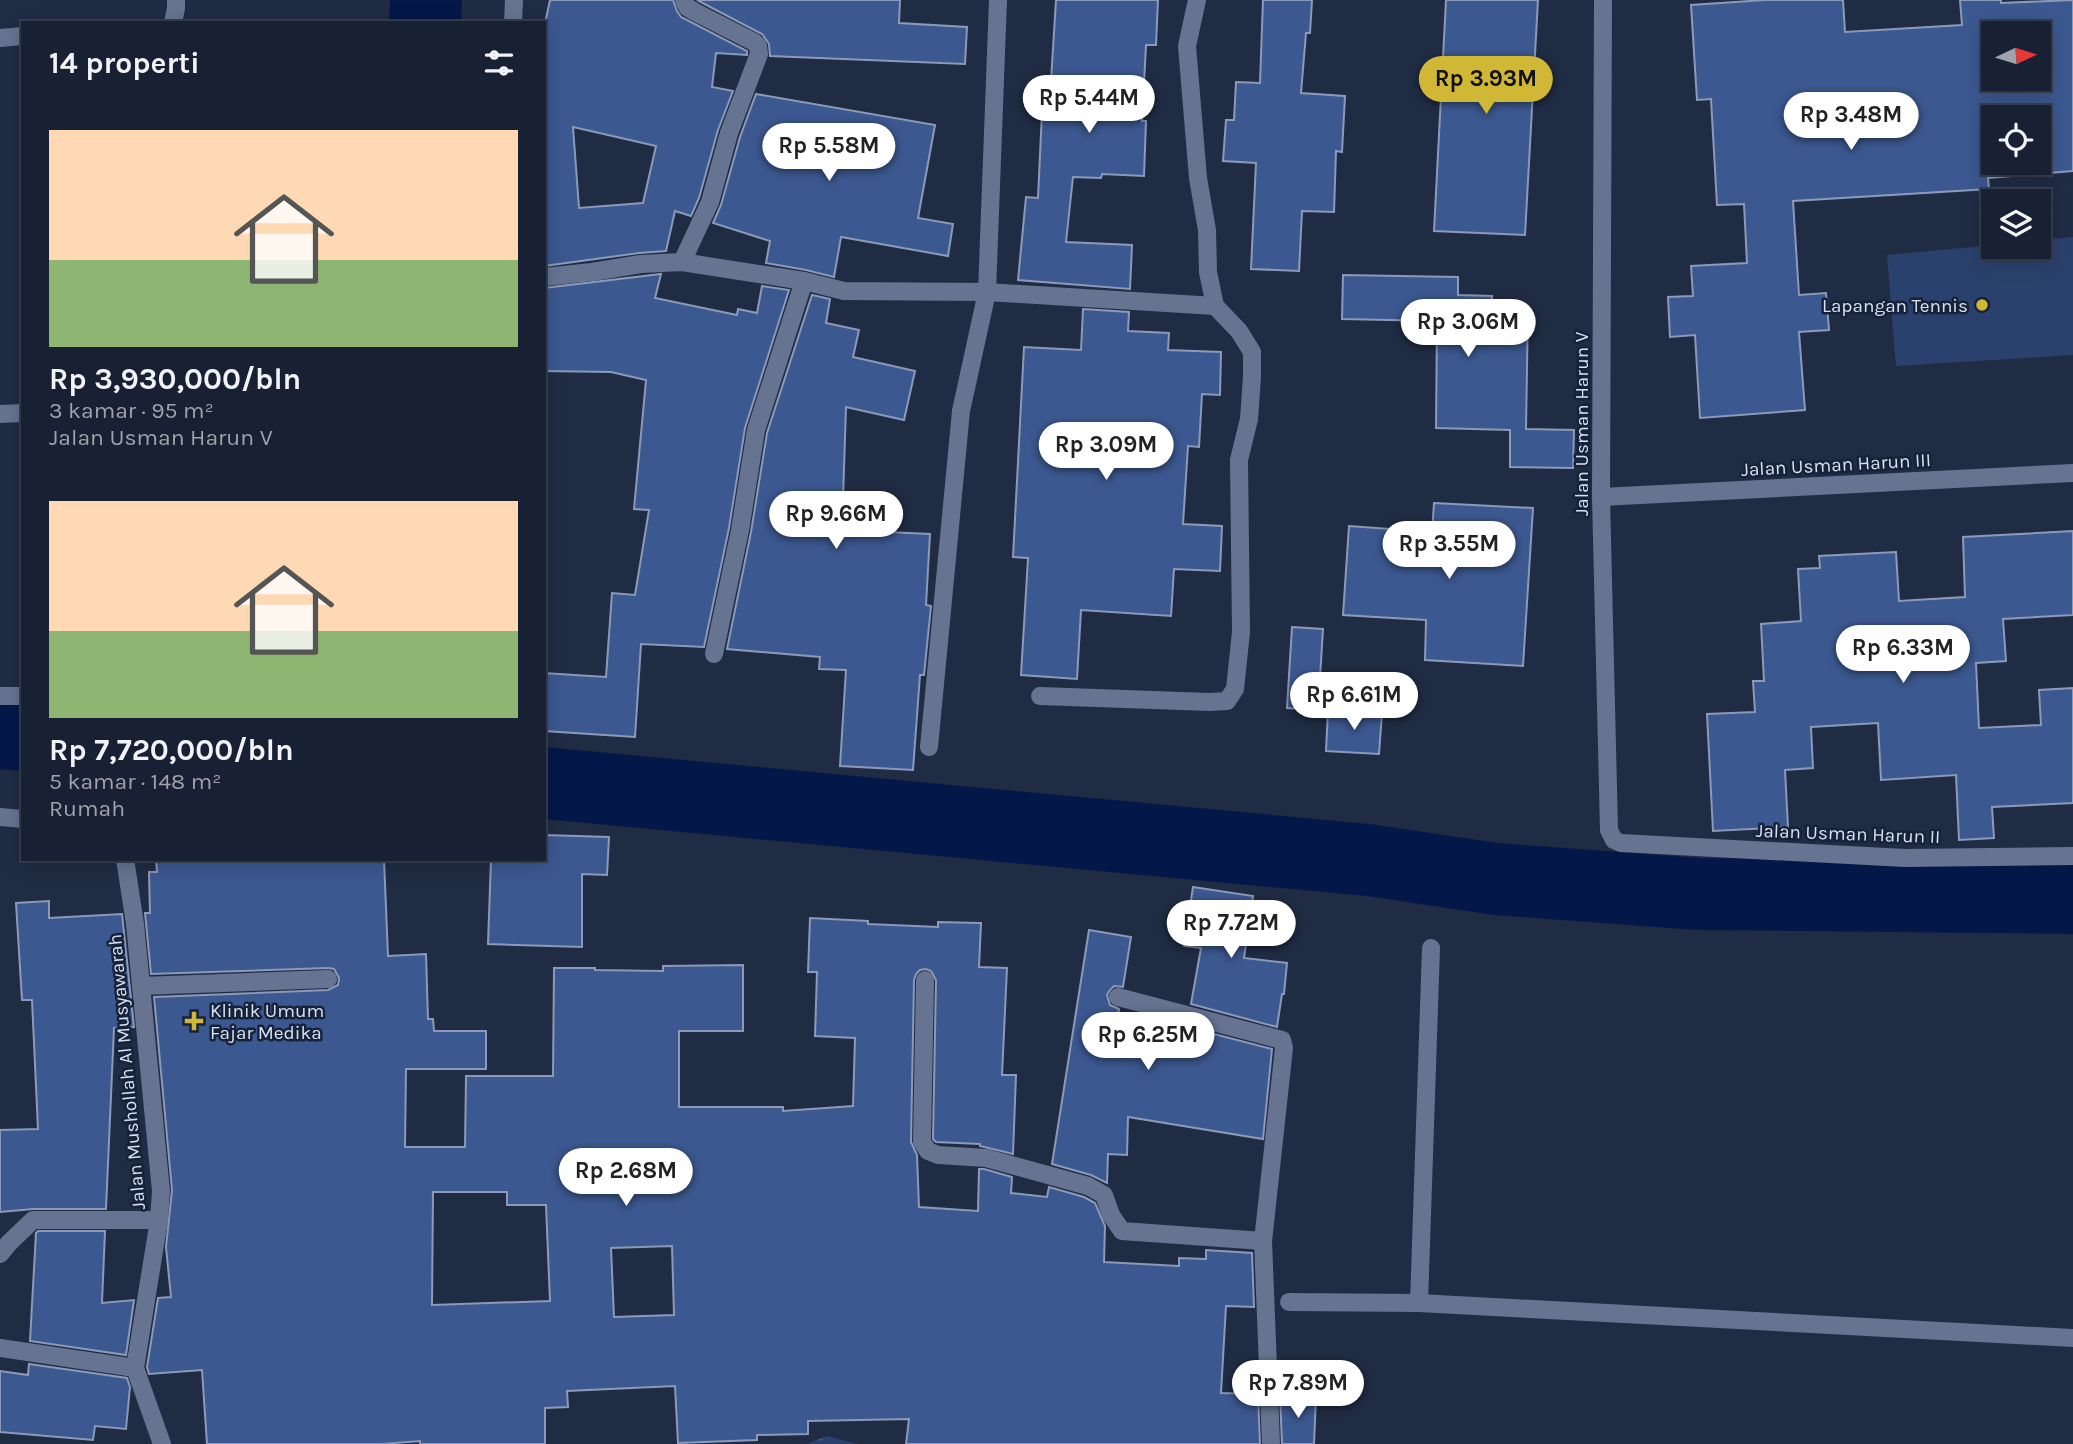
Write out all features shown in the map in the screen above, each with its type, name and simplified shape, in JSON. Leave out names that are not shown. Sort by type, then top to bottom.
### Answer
[{"type":"street","points":[[173,21],[176,0]]},
{"type":"street","points":[[513,21],[514,0]]},
{"type":"street","points":[[682,262],[710,202],[729,133],[759,54],[758,46],[754,42],[695,12],[687,7],[684,0]]},
{"type":"street","points":[[929,747],[961,411],[987,292],[998,0]]},
{"type":"street","points":[[1040,696],[1210,702],[1227,701],[1235,689],[1241,632],[1239,460],[1249,419],[1252,352],[1238,331],[1215,306],[1208,272],[1207,230],[1198,178],[1187,46],[1197,0]]},
{"type":"street","name":"Jalan Usman Harun V","points":[[1603,0],[1601,498],[1609,830],[1614,840],[1621,843]]},
{"type":"street","points":[[0,38],[21,36]]},
{"type":"street","points":[[546,277],[642,264],[682,262],[804,281],[844,291],[987,292],[1215,306]]},
{"type":"street","points":[[714,654],[740,530],[757,430],[804,281]]},
{"type":"street","points":[[0,414],[21,413]]},
{"type":"street","name":"Jalan Usman Harun III","points":[[1601,498],[2073,473]]},
{"type":"street","points":[[0,696],[21,696]]},
{"type":"street","points":[[0,817],[21,819]]},
{"type":"street","name":"Jalan Usman Harun II","points":[[1621,843],[1905,858],[2073,856]]},
{"type":"street","name":"Jalan Mushollah Al Musyawarah","points":[[125,861],[135,924],[161,1191],[159,1220],[135,1368],[162,1444]]},
{"type":"street","points":[[1419,1303],[1432,948]]},
{"type":"street","points":[[141,986],[328,979]]},
{"type":"street","points":[[925,980],[922,1142],[928,1151],[938,1155],[986,1158],[1088,1186],[1104,1195],[1111,1215],[1122,1231],[1263,1241]]},
{"type":"street","points":[[1118,997],[1282,1040],[1284,1048],[1263,1241],[1271,1444]]},
{"type":"street","points":[[0,1254],[33,1220],[159,1220]]},
{"type":"street","points":[[1289,1302],[1419,1303],[2073,1338]]},
{"type":"street","points":[[0,1348],[135,1368]]},
{"type":"green space","name":"Lapangan Tennis","points":[[2073,237],[2073,355],[1896,366],[1887,255],[1981,246],[1981,259],[2051,259],[2051,239]]},
{"type":"green space","points":[[827,1436],[857,1444],[807,1444]]},
{"type":"building","points":[[550,0],[673,0],[681,17],[747,51],[747,55],[716,53],[712,87],[733,91],[691,216],[675,211],[666,251],[546,266],[546,21]],"holes":[[[573,127],[656,146],[643,203],[579,208]]]},
{"type":"building","points":[[697,0],[900,0],[899,23],[967,27],[965,64],[770,56],[769,44],[762,34]]},
{"type":"building","points":[[1056,0],[1158,0],[1156,45],[1146,45],[1142,121],[1146,121],[1144,176],[1102,174],[1101,178],[1073,177],[1066,242],[1132,245],[1130,289],[1018,280],[1026,197],[1038,198],[1042,112],[1049,113]]},
{"type":"building","points":[[1263,0],[1312,0],[1301,93],[1345,96],[1342,152],[1336,151],[1334,212],[1302,211],[1299,271],[1251,269],[1256,163],[1223,161],[1226,120],[1234,120],[1236,82],[1260,83]]},
{"type":"building","points":[[1446,0],[1538,0],[1525,235],[1434,231]]},
{"type":"building","points":[[1765,0],[1843,0],[1845,32],[1962,25],[1960,0],[2001,0],[2001,3],[2073,0],[2073,171],[2051,173],[2051,105],[1981,105],[1981,175],[2024,175],[1988,178],[1989,189],[1793,201],[1799,295],[1826,293],[1829,330],[1799,332],[1805,410],[1700,418],[1695,335],[1670,337],[1668,297],[1693,296],[1691,266],[1747,263],[1744,204],[1717,205],[1711,99],[1697,100],[1691,5]]},
{"type":"building","points":[[756,94],[935,125],[918,218],[953,224],[948,256],[841,237],[834,277],[766,263],[770,241],[713,223]]},
{"type":"building","points":[[661,274],[655,298],[737,315],[738,309],[757,313],[762,286],[789,290],[745,428],[729,528],[704,647],[641,644],[635,737],[546,731],[546,673],[606,677],[612,593],[635,595],[649,510],[634,509],[646,380],[611,372],[546,371],[546,288]]},
{"type":"building","points":[[1343,275],[1458,277],[1458,295],[1492,296],[1492,308],[1528,308],[1526,429],[1574,430],[1573,468],[1510,467],[1510,430],[1436,428],[1437,321],[1342,319]]},
{"type":"building","points":[[812,295],[830,299],[826,323],[859,330],[853,357],[915,371],[904,420],[846,407],[842,530],[930,534],[926,605],[931,606],[924,675],[920,675],[913,770],[840,766],[846,670],[819,669],[820,657],[727,649],[751,532],[767,433]]},
{"type":"building","points":[[1083,309],[1129,312],[1128,331],[1169,333],[1168,350],[1221,352],[1220,395],[1202,394],[1199,447],[1188,446],[1183,524],[1222,526],[1220,571],[1174,569],[1171,616],[1081,610],[1077,679],[1021,675],[1028,558],[1013,557],[1024,347],[1081,350]]},
{"type":"building","points":[[1434,503],[1533,508],[1523,666],[1425,660],[1426,620],[1343,615],[1349,526],[1432,532]]},
{"type":"building","points":[[2073,531],[2073,615],[2003,619],[2006,661],[1976,663],[1979,728],[2041,725],[2039,690],[2073,688],[2073,803],[1992,807],[1994,838],[1959,840],[1956,775],[1881,780],[1878,723],[1811,727],[1813,768],[1785,770],[1788,827],[1713,831],[1707,714],[1755,712],[1753,681],[1764,681],[1761,624],[1801,621],[1798,569],[1820,568],[1819,556],[1896,552],[1899,601],[1965,597],[1963,537]]},
{"type":"building","points":[[1292,627],[1323,629],[1318,710],[1287,708]]},
{"type":"building","points":[[1328,710],[1382,713],[1379,754],[1326,751]]},
{"type":"building","points":[[546,835],[609,837],[607,875],[582,874],[582,947],[488,944],[491,861],[546,861]]},
{"type":"building","points":[[156,861],[384,861],[388,956],[426,954],[428,1019],[433,1019],[434,1031],[486,1031],[486,1069],[406,1069],[405,1147],[465,1147],[466,1076],[553,1076],[554,968],[663,971],[663,966],[743,965],[743,1031],[679,1031],[679,1107],[783,1107],[783,1111],[853,1106],[855,1038],[815,1036],[817,972],[808,972],[810,918],[938,927],[938,922],[981,923],[979,967],[1007,968],[1002,1075],[1016,1075],[1013,1154],[980,1144],[936,1142],[933,1139],[936,980],[931,971],[920,970],[914,980],[911,1142],[917,1155],[919,1207],[978,1211],[979,1169],[984,1169],[1012,1177],[1011,1193],[1047,1197],[1049,1187],[1095,1203],[1105,1226],[1104,1262],[1179,1266],[1179,1258],[1206,1259],[1206,1250],[1252,1253],[1254,1307],[1226,1306],[1221,1393],[1258,1394],[1260,1444],[906,1444],[909,1419],[808,1421],[808,1434],[757,1435],[757,1440],[678,1443],[675,1386],[567,1391],[568,1407],[545,1408],[545,1444],[420,1444],[420,1441],[382,1444],[207,1444],[202,1370],[149,1374],[147,1367],[158,1298],[171,1297],[166,1247],[172,1190],[154,997],[328,990],[338,985],[339,978],[334,969],[328,968],[151,974],[145,913],[150,913],[149,872],[157,872]],"holes":[[[433,1192],[507,1192],[507,1205],[546,1205],[550,1301],[432,1305]],[[672,1246],[674,1315],[614,1317],[611,1248]]]},
{"type":"building","points":[[1193,887],[1253,896],[1244,958],[1287,963],[1277,1027],[1191,1004],[1201,948],[1184,946]]},
{"type":"building","points":[[49,901],[49,918],[122,914],[134,1027],[114,1028],[106,1209],[0,1212],[0,1130],[38,1129],[32,1000],[22,1000],[16,903]]},
{"type":"building","points":[[1089,930],[1131,937],[1123,987],[1114,986],[1107,995],[1110,1005],[1119,1009],[1118,1016],[1187,1027],[1272,1049],[1263,1139],[1128,1117],[1127,1155],[1108,1154],[1107,1183],[1091,1175],[1052,1164]]},
{"type":"building","points":[[38,1231],[105,1231],[102,1303],[134,1300],[126,1355],[30,1341]]},
{"type":"building","points":[[29,1364],[127,1378],[130,1387],[126,1429],[95,1426],[93,1440],[0,1432],[0,1371],[28,1375]]},
{"type":"building","points":[[1280,1395],[1316,1397],[1314,1444],[1282,1444]]},
{"type":"waterway","points":[[425,21],[426,0]]},
{"type":"waterway","points":[[0,733],[21,735]]},
{"type":"waterway","points":[[546,783],[1368,860],[1496,879],[1699,894],[2073,898]]},
{"type":"place","name":"Lapangan Tennis","points":[[1982,305]]},
{"type":"place","name":"Klinik Umum Fajar Medika","points":[[194,1021]]}]
